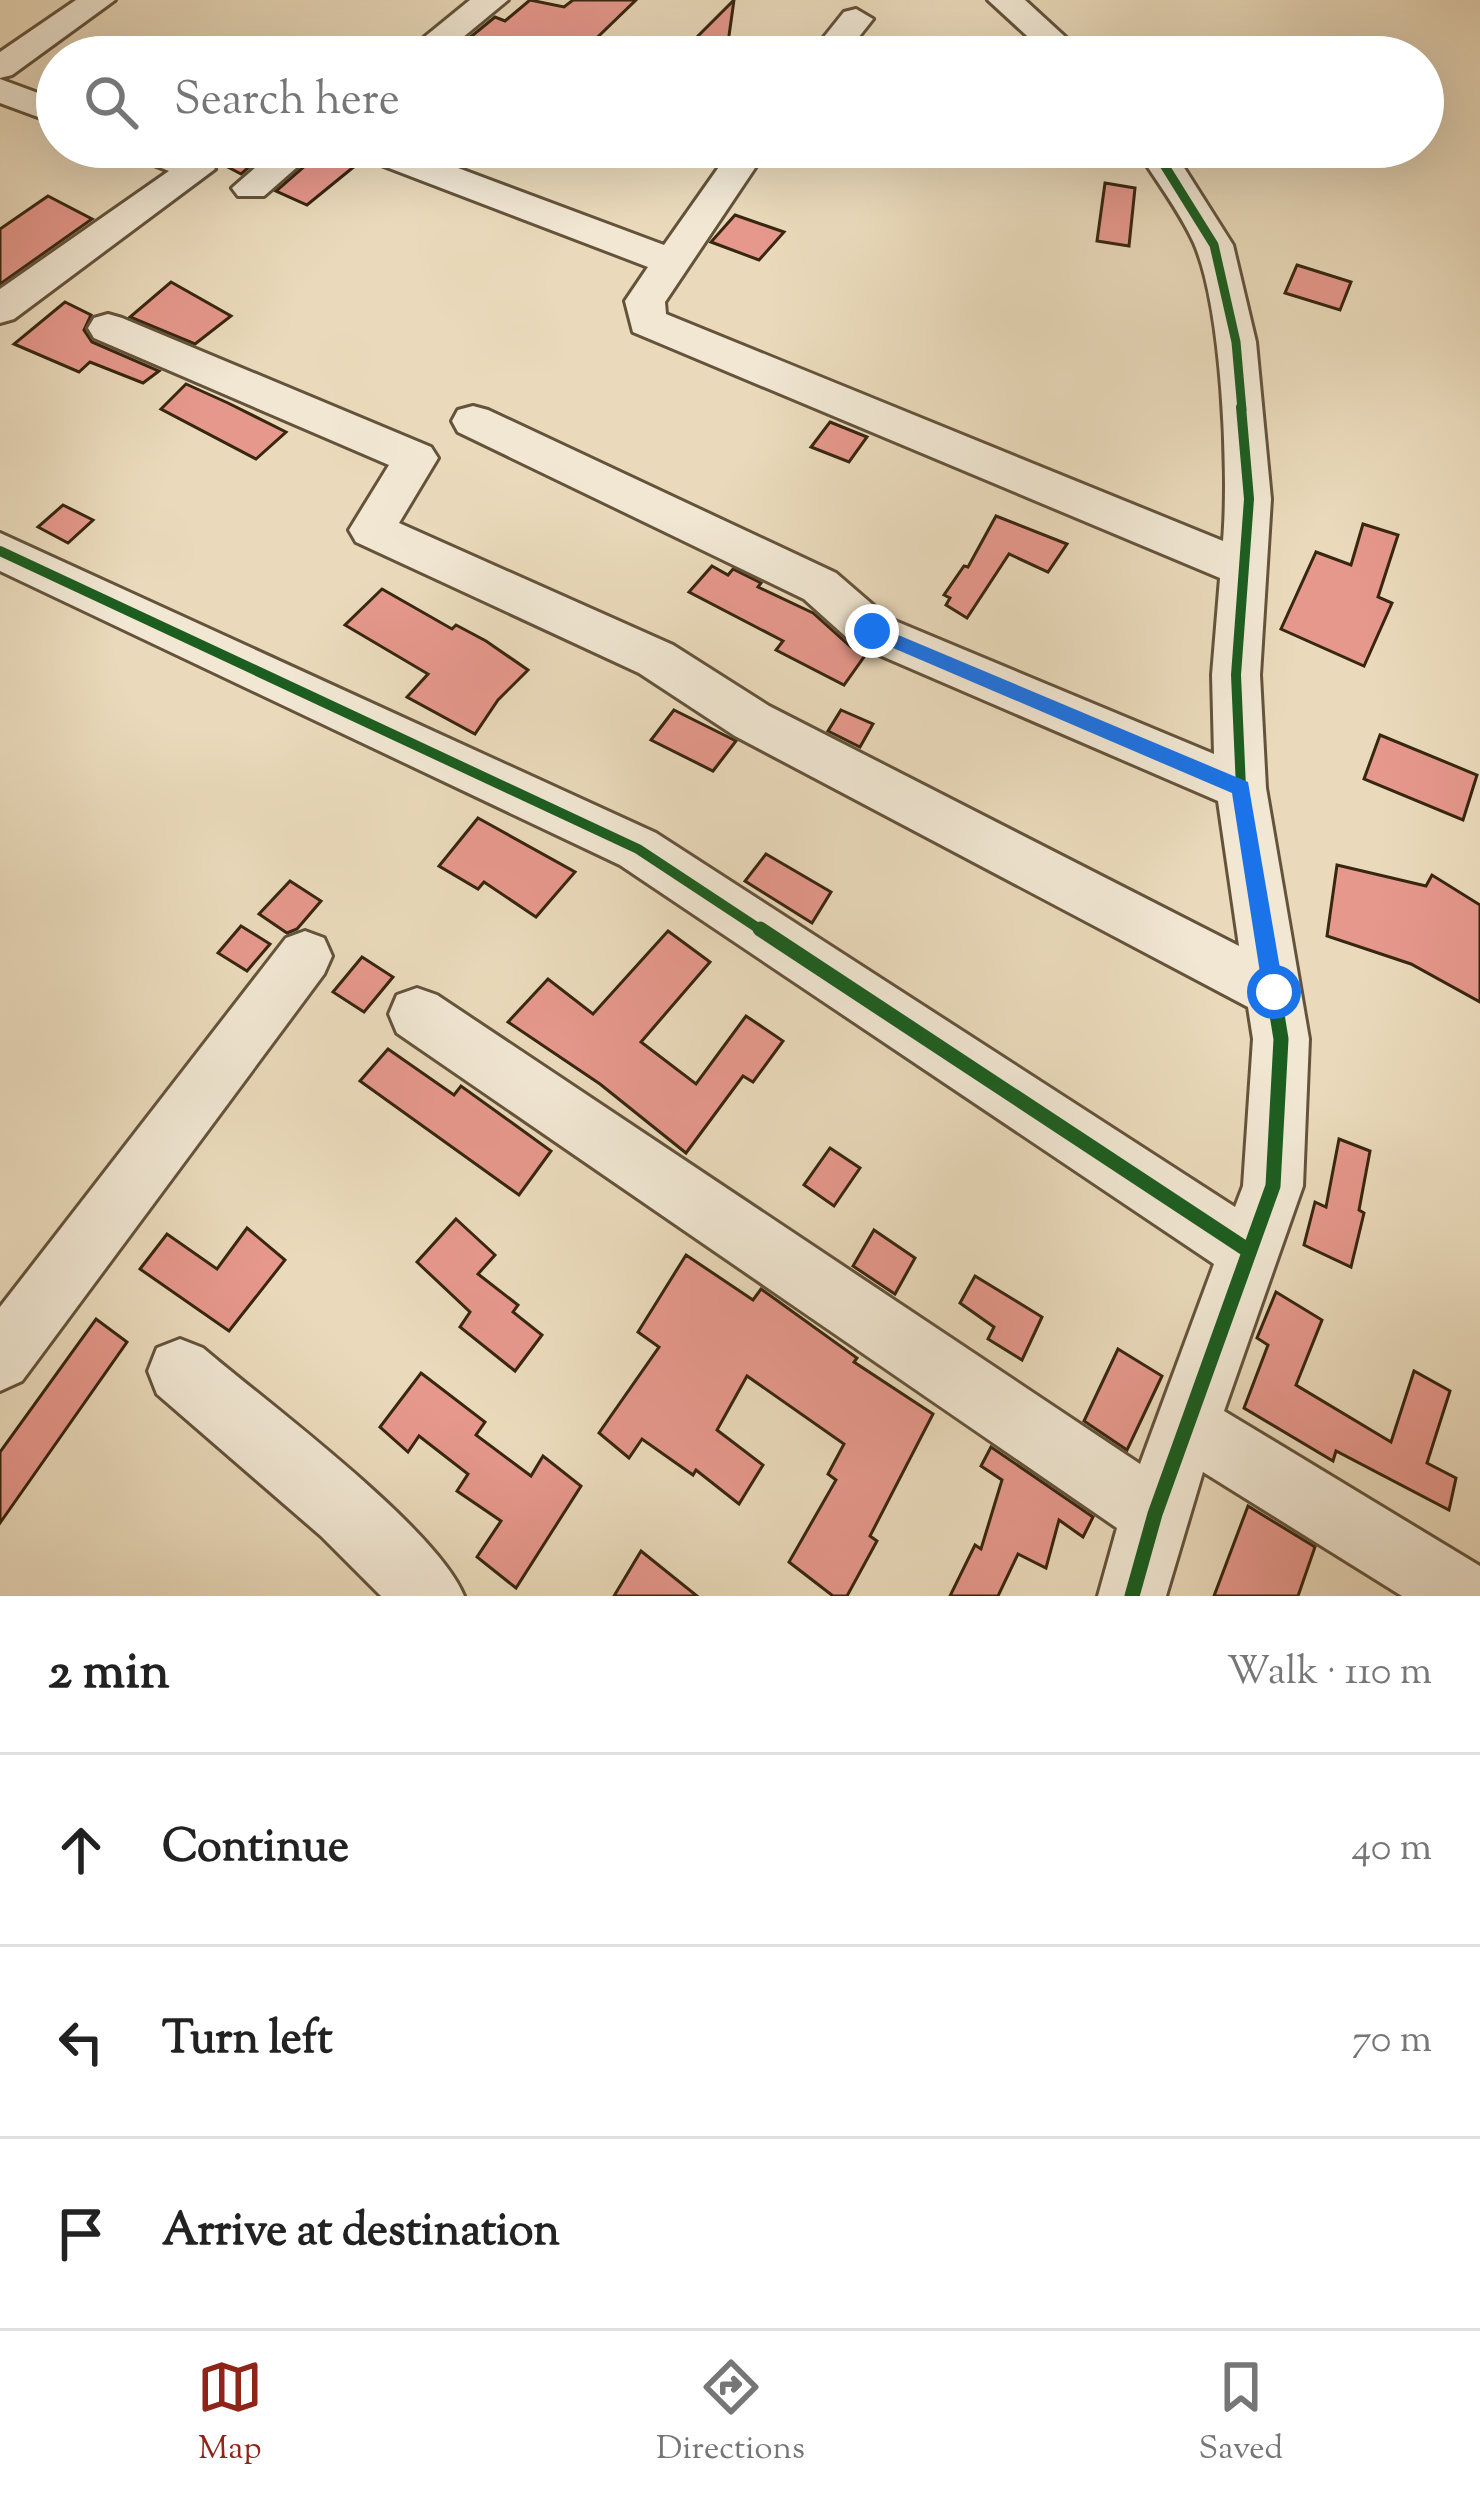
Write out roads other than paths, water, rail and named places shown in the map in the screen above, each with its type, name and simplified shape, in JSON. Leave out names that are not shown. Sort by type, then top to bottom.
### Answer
[{"type":"street","points":[[46,36],[98,0]]},
{"type":"street","points":[[444,36],[491,0]]},
{"type":"street","points":[[1005,0],[1046,36]]},
{"type":"street","points":[[843,36],[856,20]]},
{"type":"street","points":[[0,68],[36,43]]},
{"type":"street","points":[[0,90],[36,105]]},
{"type":"street","points":[[0,309],[197,170],[192,168]]},
{"type":"street","points":[[251,188],[276,168]]},
{"type":"street","points":[[423,168],[671,262]]},
{"type":"street","points":[[736,168],[646,301],[647,322],[1244,569]]},
{"type":"street","points":[[1132,1596],[1155,1514],[1273,1186],[1281,1039],[1241,788],[1236,675],[1249,499],[1236,342],[1214,245],[1166,168]]},
{"type":"street","points":[[107,328],[416,458],[372,530],[656,659],[752,721],[1274,992]]},
{"type":"street","points":[[473,421],[820,586],[872,631],[1241,788]]},
{"type":"street","points":[[0,551],[638,849],[1249,1251]]},
{"type":"street","points":[[0,1359],[305,956]]},
{"type":"street","points":[[417,1014],[1155,1514]]},
{"type":"street","points":[[180,1371],[345,1512],[430,1596]]},
{"type":"street","points":[[1187,1425],[1465,1596]]}]
